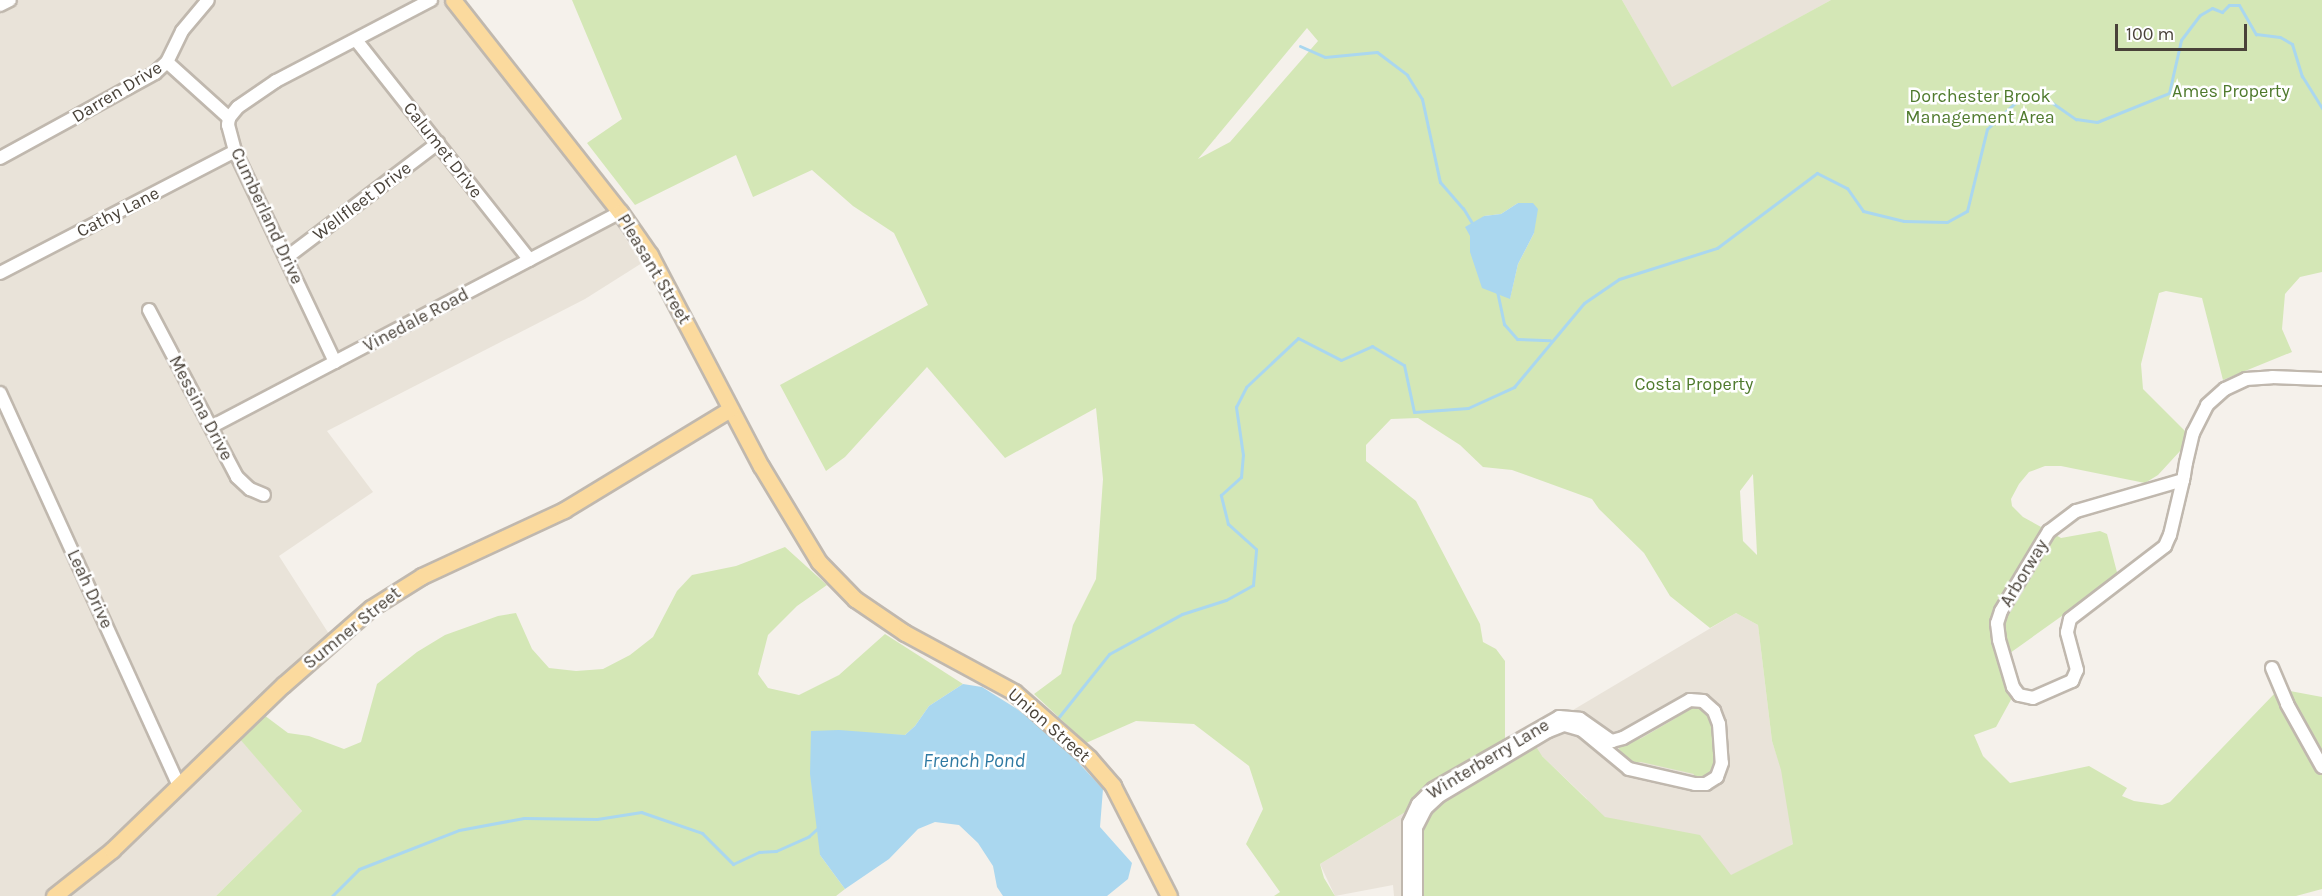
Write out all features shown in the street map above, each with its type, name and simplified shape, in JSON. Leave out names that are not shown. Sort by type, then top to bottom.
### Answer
[{"type":"main road","name":"Pleasant Street","points":[[453,0],[620,212],[667,284],[730,409],[785,508],[819,562]]},
{"type":"main road","name":"Sumner Street","points":[[54,896],[112,850],[336,636],[393,593],[464,555],[564,510],[730,409]]},
{"type":"main road","name":"Union Street","points":[[819,562],[855,599],[905,633],[1014,692],[1089,758],[1118,795],[1169,896]]},
{"type":"street","points":[[0,5],[10,0]]},
{"type":"street","name":"Darren Drive","points":[[0,158],[150,77],[168,62],[182,32],[208,0]]},
{"type":"street","points":[[168,62],[229,118],[238,107],[267,86],[431,0]]},
{"type":"street","name":"Calumet Drive","points":[[356,40],[530,260]]},
{"type":"street","name":"Cumberland Drive","points":[[229,118],[230,134],[236,151],[335,362]]},
{"type":"street","name":"Wellfleet Drive","points":[[286,258],[438,143]]},
{"type":"street","name":"Cathy Lane","points":[[0,273],[236,151]]},
{"type":"street","name":"Vinedale Road","points":[[211,427],[620,212]]},
{"type":"street","name":"Messina Drive","points":[[149,310],[237,477],[250,489],[264,495]]},
{"type":"street","name":"Arborway","points":[[2182,480],[2076,511],[2049,531],[2001,611],[1997,622],[1999,640],[2013,687],[2019,695],[2032,698],[2067,685],[2074,679],[2077,667],[2068,636],[2068,622],[2165,546],[2199,418],[2207,405],[2224,389],[2246,379],[2322,379]]},
{"type":"street","name":"Leah Drive","points":[[0,393],[179,785]]},
{"type":"street","points":[[2272,668],[2288,704],[2322,767]]},
{"type":"street","name":"Winterberry Lane","points":[[1409,896],[1408,828],[1415,808],[1428,793],[1559,717],[1577,718],[1606,739],[1614,741],[1683,703],[1700,700],[1709,705],[1716,714],[1723,759],[1716,778],[1699,784],[1629,770],[1578,728],[1561,726],[1434,800],[1423,812],[1416,828],[1416,896]]},
{"type":"street","points":[[1613,757],[1614,741]]},
{"type":"shaded area","points":[[0,0],[448,0],[596,194],[642,263],[585,299],[327,431],[373,492],[279,556],[329,634],[231,728],[302,811],[216,896],[0,896]]},
{"type":"shaded area","points":[[1622,0],[1831,0],[1672,88]]},
{"type":"shaded area","points":[[1736,613],[1758,625],[1772,741],[1804,837],[1735,879],[1597,816],[1586,798],[1542,756],[1484,896],[1394,896],[1393,885],[1335,896],[1320,864],[1407,811],[1426,788],[1547,714],[1573,710]]},
{"type":"green space","points":[[572,0],[1622,0],[1672,87],[1831,0],[2322,0],[2322,272],[2300,277],[2285,294],[2282,329],[2292,352],[2223,380],[2202,298],[2166,291],[2159,293],[2141,364],[2143,389],[2186,432],[2181,450],[2158,475],[2145,483],[2061,466],[2045,466],[2029,472],[2019,484],[2011,499],[2012,506],[2023,517],[2061,538],[2100,531],[2107,534],[2118,576],[2003,658],[2013,696],[1996,727],[1974,735],[1983,756],[2010,783],[2089,766],[2127,788],[2122,796],[2134,801],[2162,805],[2170,802],[2276,692],[2284,690],[2322,697],[2322,889],[2296,896],[1420,896],[1421,831],[1432,805],[1535,745],[1542,756],[1605,817],[1700,835],[1731,875],[1793,844],[1781,770],[1772,741],[1758,625],[1736,613],[1710,628],[1670,596],[1644,553],[1599,509],[1592,499],[1512,470],[1483,467],[1460,445],[1418,418],[1391,419],[1366,445],[1366,461],[1416,501],[1480,624],[1483,642],[1496,649],[1505,661],[1505,740],[1426,788],[1407,811],[1320,864],[1324,878],[1335,896],[1274,896],[1280,892],[1246,844],[1263,809],[1249,766],[1194,724],[1136,721],[1086,743],[1034,694],[1061,674],[1073,625],[1096,579],[1103,479],[1096,408],[1005,458],[927,367],[845,457],[826,471],[780,385],[928,305],[894,233],[853,206],[812,170],[753,197],[736,155],[635,205],[587,143],[622,119]],"holes":[[[1307,28],[1318,41],[1230,142],[1198,159]],[[1518,203],[1534,233],[1518,264],[1510,298],[1471,252],[1470,236],[1484,216],[1501,214]],[[1753,474],[1757,555],[1743,541],[1740,491]]]},
{"type":"green space","points":[[785,547],[827,585],[797,606],[768,635],[758,674],[768,688],[799,695],[839,675],[885,634],[963,684],[929,706],[915,726],[905,735],[867,734],[820,855],[845,889],[836,896],[216,896],[302,811],[239,738],[264,715],[288,733],[309,736],[344,749],[361,742],[377,684],[417,652],[445,635],[498,616],[516,613],[532,649],[549,668],[576,671],[603,669],[630,655],[653,637],[677,591],[692,575],[736,566]]},
{"type":"green space","points":[[1689,703],[1709,709],[1720,755],[1712,778],[1692,778],[1694,774],[1641,762],[1629,764],[1621,757],[1619,748],[1625,740],[1639,735],[1640,739],[1676,718],[1678,708]]},
{"type":"water","points":[[1518,203],[1533,203],[1538,209],[1534,233],[1518,264],[1510,299],[1482,288],[1470,252],[1470,236],[1465,227],[1484,216],[1501,214]]},
{"type":"water","name":"French Pond","points":[[963,684],[982,687],[1017,709],[1061,744],[1103,789],[1100,827],[1132,863],[1128,879],[1107,896],[1003,896],[997,887],[993,866],[978,843],[959,825],[935,822],[918,829],[889,859],[845,889],[820,855],[810,774],[811,731],[839,730],[905,735],[915,726],[929,706]]},
{"type":"waterway","points":[[1058,718],[1109,654],[1182,614],[1226,600],[1253,585],[1256,549],[1228,524],[1221,495],[1241,477],[1243,455],[1236,407],[1246,387],[1298,338],[1341,360],[1372,346],[1404,365],[1414,412],[1468,408],[1514,387],[1584,303],[1619,279],[1717,248],[1817,173],[1847,188],[1863,211],[1904,221],[1947,222],[1967,211],[1987,129],[2018,100],[2044,97],[2076,119],[2097,122],[2169,93],[2181,40],[2200,15],[2212,8],[2222,12],[2229,5],[2239,5],[2256,34],[2280,37],[2292,44],[2302,76],[2322,108]]},
{"type":"waterway","points":[[1300,46],[1325,57],[1377,52],[1407,75],[1422,99],[1440,182],[1463,208],[1474,226]]},
{"type":"waterway","points":[[1497,291],[1504,324],[1517,339],[1550,340]]},
{"type":"waterway","points":[[332,896],[359,869],[459,830],[524,818],[597,819],[641,812],[702,833],[733,864],[759,852],[776,851],[809,836],[819,827]]},
{"type":"park label","name":"Ames Property","points":[[2231,91]]},
{"type":"park label","name":"Dorchester Brook Management Area","points":[[1980,107]]},
{"type":"park label","name":"Costa Property","points":[[1694,384]]}]
